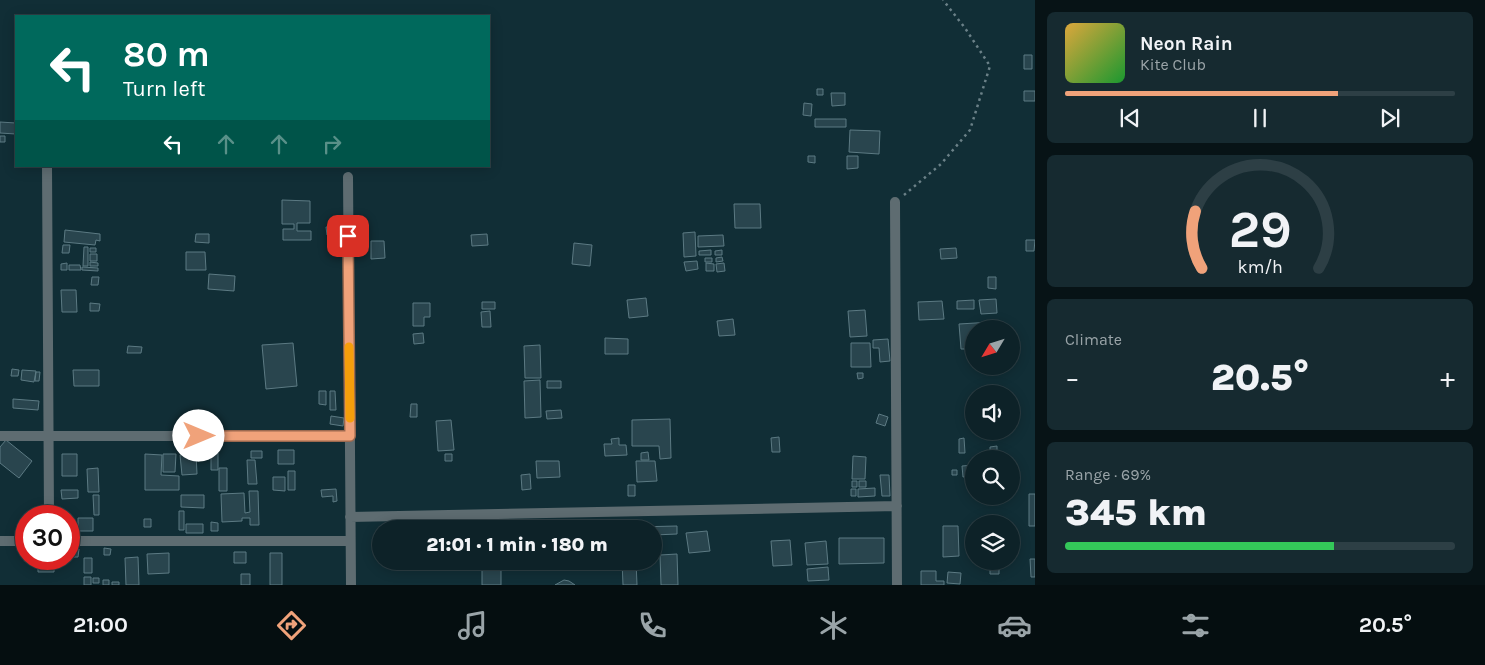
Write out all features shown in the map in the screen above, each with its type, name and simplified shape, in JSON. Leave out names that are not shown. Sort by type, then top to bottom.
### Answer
[{"type":"street","points":[[47,167],[49,505]]},
{"type":"street","points":[[348,176],[350,585]]},
{"type":"street","points":[[895,202],[897,585]]},
{"type":"street","points":[[0,436],[350,436]]},
{"type":"street","points":[[350,517],[897,506]]},
{"type":"street","points":[[0,540],[15,540]]},
{"type":"street","points":[[80,541],[350,541]]},
{"type":"path","points":[[895,202],[941,164],[970,130],[990,66],[965,28],[943,0]]},
{"type":"building","points":[[1024,55],[1032,55],[1032,69],[1024,69]]},
{"type":"building","points":[[817,89],[823,89],[823,95],[817,95]]},
{"type":"building","points":[[1024,91],[1035,91],[1035,101],[1024,101]]},
{"type":"building","points":[[831,93],[845,93],[845,105],[832,106]]},
{"type":"building","points":[[804,103],[812,104],[811,116],[803,115]]},
{"type":"building","points":[[815,119],[846,119],[846,127],[815,127]]},
{"type":"building","points":[[0,122],[15,123],[15,134],[0,133]]},
{"type":"building","points":[[850,130],[880,131],[879,154],[849,152]]},
{"type":"building","points":[[0,136],[5,136],[5,142],[0,142]]},
{"type":"building","points":[[808,156],[815,156],[815,163],[808,162]]},
{"type":"building","points":[[847,156],[858,156],[858,168],[847,169]]},
{"type":"building","points":[[282,200],[310,201],[310,223],[297,223],[297,231],[311,231],[311,240],[283,240],[283,229],[294,229],[294,224],[282,224]]},
{"type":"building","points":[[734,204],[760,204],[761,228],[735,228]]},
{"type":"building","points":[[339,226],[340,234],[327,235],[326,227]]},
{"type":"building","points":[[65,230],[100,234],[100,241],[96,240],[95,245],[64,242]]},
{"type":"building","points":[[695,232],[696,256],[684,257],[683,233]]},
{"type":"building","points":[[196,234],[209,234],[209,243],[195,242]]},
{"type":"building","points":[[487,234],[488,245],[472,246],[471,235]]},
{"type":"building","points":[[723,235],[724,246],[698,247],[698,236]]},
{"type":"building","points":[[1026,240],[1035,240],[1034,251],[1026,251]]},
{"type":"building","points":[[371,241],[384,241],[385,258],[371,259]]},
{"type":"building","points":[[574,243],[592,245],[590,266],[572,264]]},
{"type":"building","points":[[63,245],[70,245],[69,253],[62,253]]},
{"type":"building","points":[[84,247],[88,247],[88,266],[83,266]]},
{"type":"building","points":[[90,248],[96,248],[96,252],[90,252]]},
{"type":"building","points":[[956,248],[957,258],[941,259],[940,249]]},
{"type":"building","points":[[711,250],[711,255],[699,255],[699,251]]},
{"type":"building","points":[[722,250],[722,255],[715,255],[715,251]]},
{"type":"building","points":[[186,252],[205,252],[206,270],[186,270]]},
{"type":"building","points":[[90,254],[97,254],[97,261],[90,261]]},
{"type":"building","points":[[722,257],[723,261],[716,262],[716,258]]},
{"type":"building","points":[[705,258],[712,258],[712,262],[705,262]]},
{"type":"building","points":[[697,261],[698,269],[686,271],[684,262]]},
{"type":"building","points":[[90,262],[98,263],[98,266],[90,266]]},
{"type":"building","points":[[67,263],[67,270],[61,270],[61,264]]},
{"type":"building","points":[[706,263],[714,264],[714,271],[706,271]]},
{"type":"building","points":[[724,263],[725,271],[717,272],[716,264]]},
{"type":"building","points":[[69,265],[80,265],[81,270],[69,270]]},
{"type":"building","points":[[82,267],[98,268],[98,271],[82,270]]},
{"type":"building","points":[[209,274],[235,276],[234,291],[208,289]]},
{"type":"building","points":[[92,277],[99,277],[98,285],[91,285]]},
{"type":"building","points":[[988,277],[996,277],[996,289],[988,288]]},
{"type":"building","points":[[61,290],[76,290],[77,312],[62,312]]},
{"type":"building","points":[[646,298],[648,316],[629,318],[627,300]]},
{"type":"building","points":[[996,299],[997,313],[981,314],[979,300]]},
{"type":"building","points":[[974,300],[974,309],[957,309],[957,301]]},
{"type":"building","points":[[942,301],[944,319],[919,320],[918,302]]},
{"type":"building","points":[[482,302],[495,302],[495,309],[482,309]]},
{"type":"building","points":[[90,303],[100,304],[99,311],[90,311]]},
{"type":"building","points":[[413,303],[430,303],[430,317],[424,317],[424,326],[413,326]]},
{"type":"building","points":[[865,310],[867,336],[850,337],[848,311]]},
{"type":"building","points":[[490,311],[491,327],[482,327],[481,312]]},
{"type":"building","points":[[733,319],[735,335],[719,336],[717,321]]},
{"type":"building","points":[[959,324],[965,324],[965,349],[961,349]]},
{"type":"building","points":[[423,333],[424,343],[414,344],[413,334]]},
{"type":"building","points":[[605,338],[628,339],[628,354],[605,354]]},
{"type":"building","points":[[888,339],[890,361],[880,362],[879,348],[873,348],[873,340]]},
{"type":"building","points":[[293,343],[297,386],[266,389],[262,345]]},
{"type":"building","points":[[851,343],[870,343],[871,367],[851,367]]},
{"type":"building","points":[[540,345],[541,378],[525,378],[524,346]]},
{"type":"building","points":[[128,346],[142,347],[141,353],[127,353]]},
{"type":"building","points":[[12,369],[19,370],[18,376],[11,376]]},
{"type":"building","points":[[22,370],[36,371],[34,382],[21,380]]},
{"type":"building","points":[[73,370],[99,370],[99,386],[74,386]]},
{"type":"building","points":[[36,372],[40,372],[39,381],[35,381]]},
{"type":"building","points":[[857,373],[863,373],[863,378],[858,379]]},
{"type":"building","points":[[540,380],[541,417],[525,418],[524,381]]},
{"type":"building","points":[[547,381],[561,381],[561,388],[547,388]]},
{"type":"building","points":[[319,391],[326,391],[326,405],[319,404]]},
{"type":"building","points":[[330,391],[335,391],[336,410],[330,410]]},
{"type":"building","points":[[13,399],[39,401],[38,410],[13,408]]},
{"type":"building","points":[[411,404],[417,404],[417,417],[410,417]]},
{"type":"building","points":[[561,410],[562,418],[547,419],[546,411]]},
{"type":"building","points":[[879,414],[888,417],[885,426],[876,423]]},
{"type":"building","points":[[331,416],[344,418],[343,426],[330,424]]},
{"type":"building","points":[[670,419],[671,458],[660,459],[659,446],[632,446],[632,420]]},
{"type":"building","points":[[451,420],[454,450],[438,451],[436,421]]},
{"type":"building","points":[[779,437],[780,452],[772,452],[771,438]]},
{"type":"building","points":[[619,438],[619,445],[626,445],[627,455],[605,456],[604,444],[612,444],[611,439]]},
{"type":"building","points":[[964,438],[965,453],[959,453],[959,439]]},
{"type":"building","points":[[6,440],[32,461],[19,478],[0,463],[0,447]]},
{"type":"building","points":[[997,446],[997,450],[990,450],[990,447]]},
{"type":"building","points":[[278,450],[294,450],[294,464],[278,464]]},
{"type":"building","points":[[251,451],[262,451],[262,458],[251,458]]},
{"type":"building","points":[[648,452],[649,460],[641,460],[641,453]]},
{"type":"building","points":[[211,453],[218,453],[218,470],[211,470]]},
{"type":"building","points":[[62,454],[77,454],[77,476],[62,476]]},
{"type":"building","points":[[145,454],[162,455],[161,475],[179,476],[179,490],[145,490]]},
{"type":"building","points":[[163,454],[176,454],[175,472],[163,472]]},
{"type":"building","points":[[196,454],[197,474],[182,475],[180,455]]},
{"type":"building","points":[[445,454],[452,454],[452,461],[445,461]]},
{"type":"building","points":[[853,456],[866,457],[865,479],[852,479]]},
{"type":"building","points":[[247,460],[255,460],[257,484],[248,484]]},
{"type":"building","points":[[536,461],[559,461],[560,477],[537,478]]},
{"type":"building","points":[[636,461],[655,461],[657,481],[637,482]]},
{"type":"building","points":[[962,466],[965,466],[965,477],[963,477]]},
{"type":"building","points":[[98,468],[99,492],[88,492],[87,469]]},
{"type":"building","points":[[219,468],[227,468],[227,491],[219,491]]},
{"type":"building","points":[[952,470],[957,470],[957,475],[952,475]]},
{"type":"building","points":[[288,471],[295,471],[295,490],[288,490]]},
{"type":"building","points":[[530,474],[531,489],[522,490],[521,475]]},
{"type":"building","points":[[880,475],[889,475],[890,496],[882,496]]},
{"type":"building","points":[[273,477],[285,477],[285,491],[273,490]]},
{"type":"building","points":[[852,481],[857,481],[857,487],[852,487]]},
{"type":"building","points":[[859,481],[866,481],[866,487],[859,487]]},
{"type":"building","points":[[628,485],[635,485],[635,496],[628,496]]},
{"type":"building","points":[[875,488],[875,496],[858,497],[858,489]]},
{"type":"building","points":[[336,489],[337,501],[333,502],[333,496],[322,497],[321,490]]},
{"type":"building","points":[[851,489],[856,489],[856,496],[851,496]]},
{"type":"building","points":[[61,490],[78,490],[78,498],[62,499]]},
{"type":"building","points":[[249,491],[258,491],[259,525],[250,525],[250,518],[242,518],[242,521],[222,522],[221,494],[244,493],[245,513],[250,512]]},
{"type":"building","points":[[1029,494],[1035,494],[1035,526],[1029,526]]},
{"type":"building","points":[[93,495],[99,495],[99,515],[94,515]]},
{"type":"building","points":[[181,495],[204,495],[204,508],[181,507]]},
{"type":"building","points":[[179,511],[184,511],[184,530],[179,530]]},
{"type":"building","points":[[80,518],[93,518],[93,531],[80,531]]},
{"type":"building","points":[[144,519],[151,519],[151,527],[144,527]]},
{"type":"building","points":[[211,522],[218,523],[218,531],[211,531]]},
{"type":"building","points":[[186,524],[203,524],[203,533],[186,533]]},
{"type":"building","points":[[662,526],[677,526],[677,534],[662,535]]},
{"type":"building","points":[[943,526],[958,526],[959,556],[943,557]]},
{"type":"building","points":[[707,531],[710,551],[689,553],[686,533]]},
{"type":"building","points":[[839,538],[884,538],[884,563],[839,564]]},
{"type":"building","points":[[790,540],[792,565],[773,566],[771,541]]},
{"type":"building","points":[[826,541],[828,564],[807,565],[805,543]]},
{"type":"building","points":[[104,548],[111,549],[110,555],[104,555]]},
{"type":"building","points":[[234,552],[246,552],[246,563],[234,563]]},
{"type":"building","points":[[169,553],[169,573],[148,574],[147,554]]},
{"type":"building","points":[[270,553],[282,553],[282,585],[270,585]]},
{"type":"building","points":[[677,554],[678,585],[661,585],[662,555]]},
{"type":"building","points":[[138,557],[139,585],[126,585],[125,558]]},
{"type":"building","points":[[84,558],[92,558],[92,573],[84,573]]},
{"type":"building","points":[[1030,559],[1035,559],[1035,577],[1031,577]]},
{"type":"building","points":[[828,567],[829,580],[808,581],[807,569]]},
{"type":"building","points":[[38,570],[54,570],[54,572],[38,572]]},
{"type":"building","points":[[482,570],[501,570],[501,585],[482,585]]},
{"type":"building","points":[[622,570],[636,570],[637,585],[623,585]]},
{"type":"building","points":[[990,570],[999,570],[999,574],[990,574]]},
{"type":"building","points":[[921,571],[936,571],[936,581],[944,581],[944,585],[921,585]]},
{"type":"building","points":[[948,572],[961,573],[960,584],[947,583]]},
{"type":"building","points":[[241,574],[250,574],[250,585],[241,585]]},
{"type":"building","points":[[84,577],[91,577],[91,585],[84,585]]},
{"type":"building","points":[[93,578],[99,578],[99,583],[93,583]]},
{"type":"building","points":[[103,580],[109,580],[109,585],[103,585]]},
{"type":"building","points":[[564,580],[569,581],[575,585],[555,585]]},
{"type":"building","points":[[112,582],[119,582],[119,585],[112,585]]},
{"type":"slow traffic","points":[[349,347],[350,418]]},
{"type":"route","points":[[199,436],[350,436],[348,236]]}]
